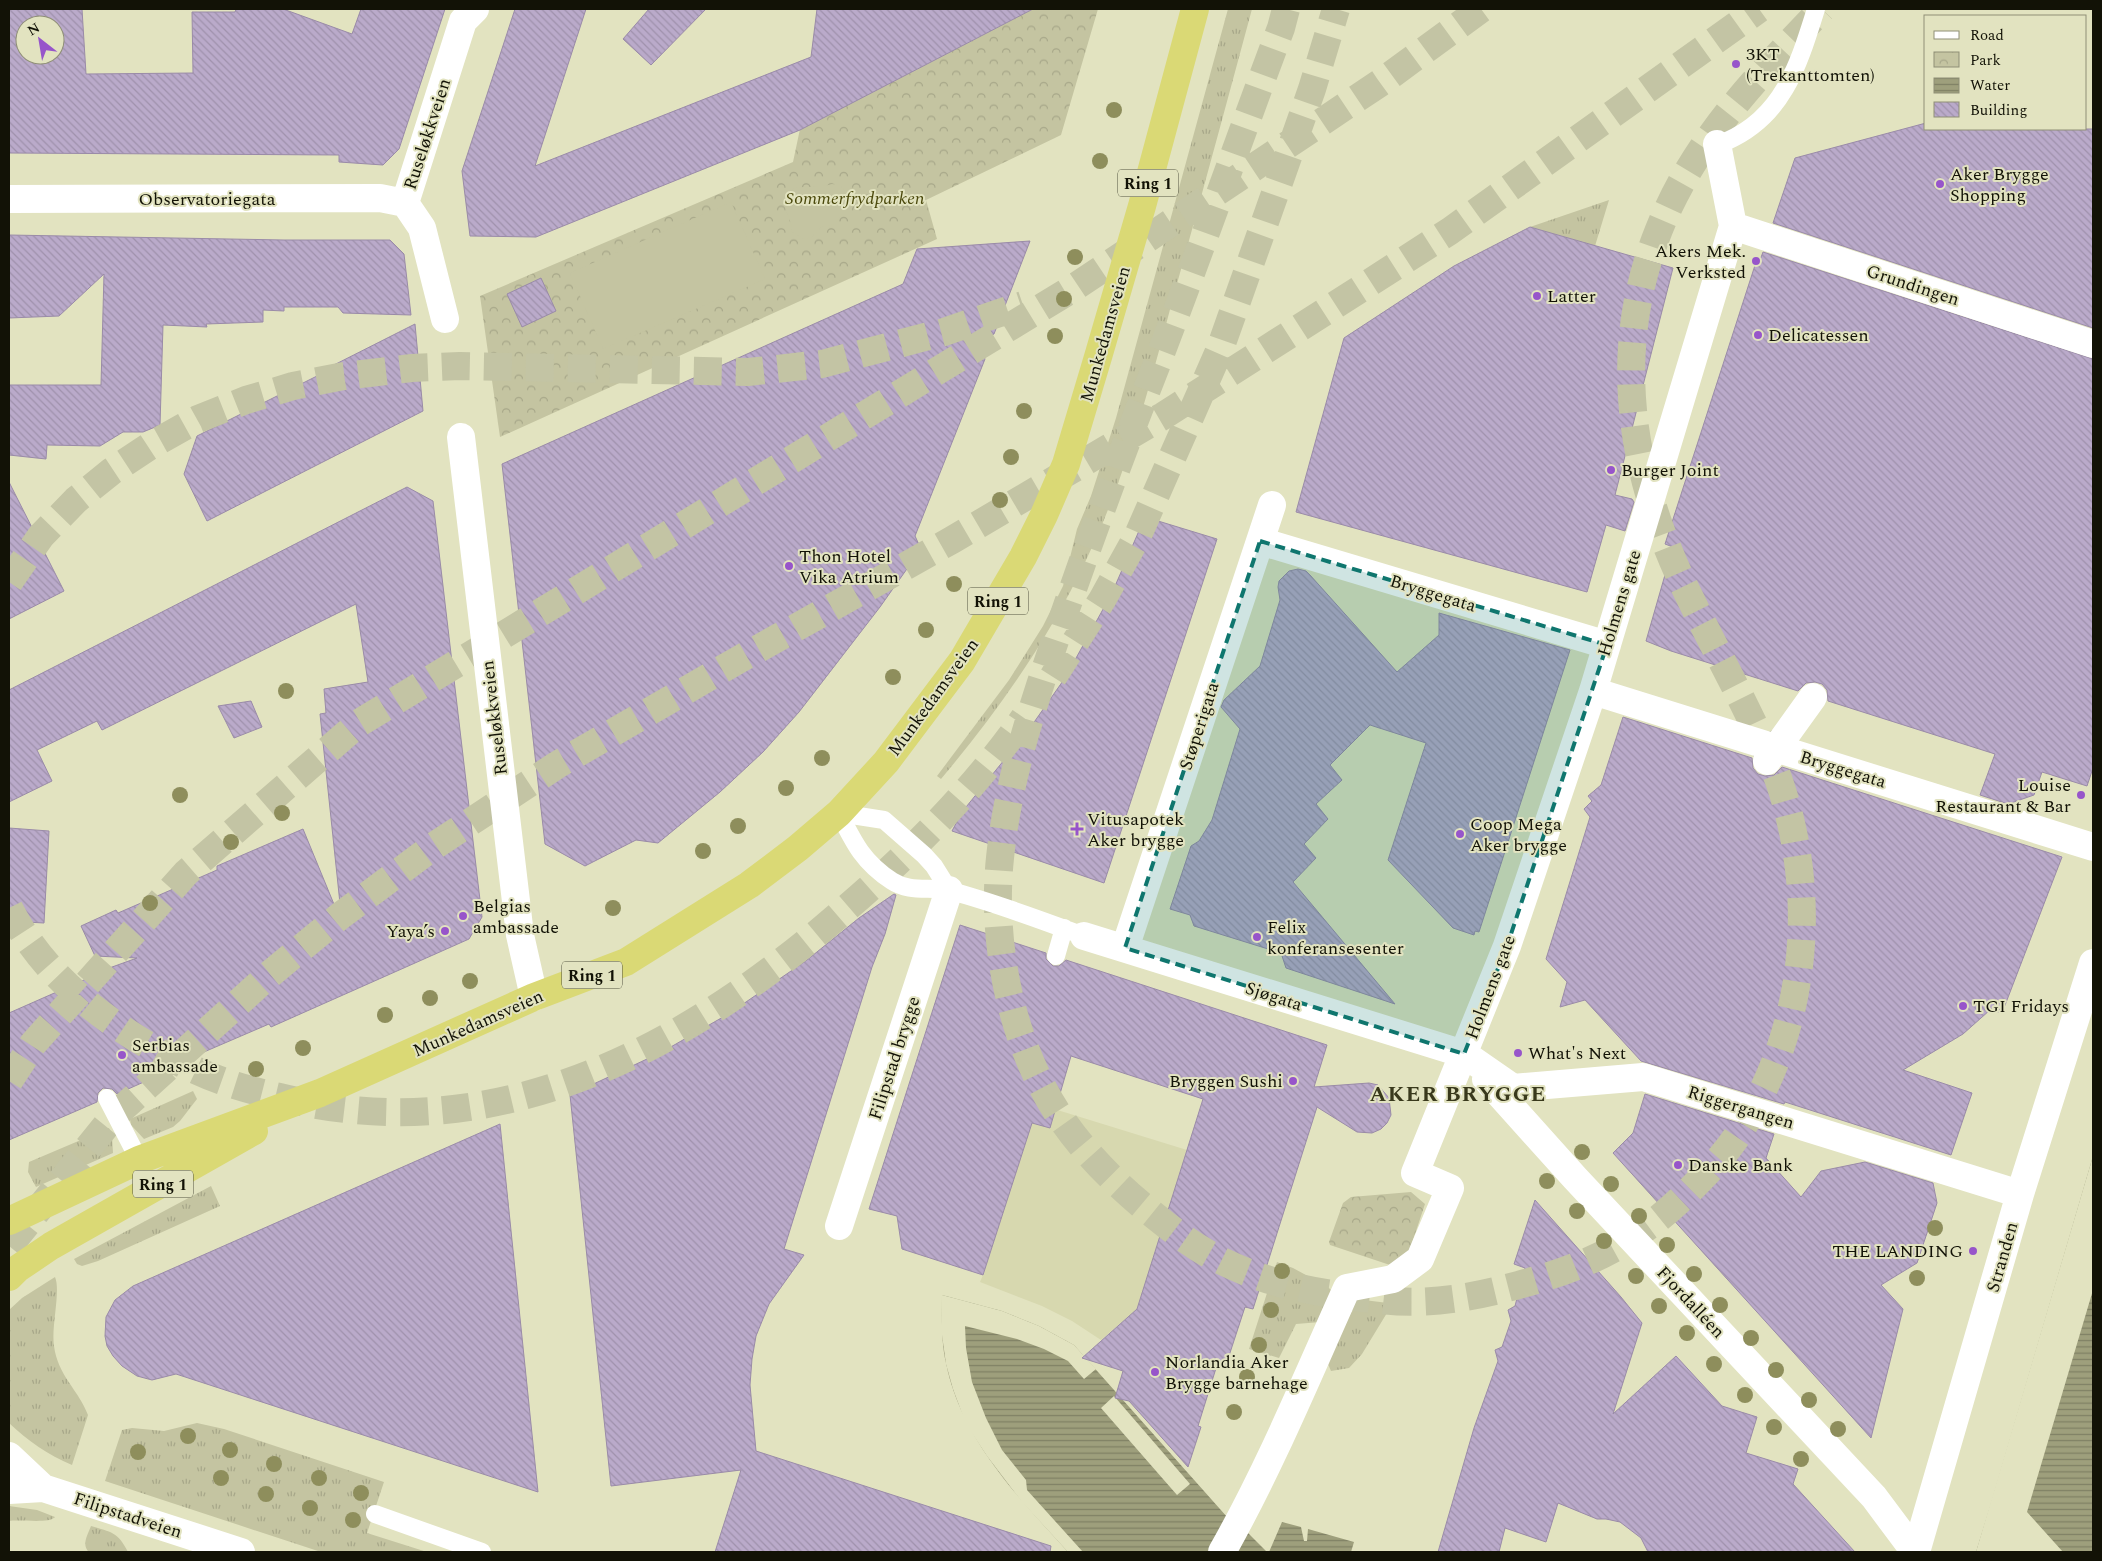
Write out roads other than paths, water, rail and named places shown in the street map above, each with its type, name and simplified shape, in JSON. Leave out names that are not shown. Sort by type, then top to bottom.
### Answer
[{"type":"highway","name":"Munkedamsveien","points":[[9,1221],[70,1190],[139,1160],[320,1093],[534,997],[626,962],[674,934],[749,885],[798,848],[839,813],[886,762],[962,661],[1023,557],[1044,515],[1066,464],[1098,357],[1142,206],[1195,9]]},
{"type":"highway","name":"Munkedamsveien","points":[[9,1277],[52,1246],[124,1207],[320,1093]]},
{"type":"street","name":"Ruseløkkveien","points":[[445,318],[422,228],[405,203],[463,22],[475,9]]},
{"type":"street","name":"Holmens gate","points":[[1222,1552],[1266,1467],[1347,1288],[1393,1278],[1420,1259],[1450,1188],[1415,1173],[1507,946],[1593,691],[1733,226],[1722,142]]},
{"type":"street","name":"Observatoriegata","points":[[9,199],[380,198],[405,203]]},
{"type":"street","name":"Grundingen","points":[[1733,226],[2090,354]]},
{"type":"street","name":"Ruseløkkveien","points":[[461,437],[520,935],[534,997]]},
{"type":"street","name":"Støperigata","points":[[1125,948],[1272,505]]},
{"type":"street","name":"Bryggegata","points":[[1260,541],[1607,645]]},
{"type":"street","name":"Bryggegata","points":[[1593,691],[1771,754],[2093,847]]},
{"type":"street","points":[[1771,754],[1814,696]]},
{"type":"street","name":"Filipstad brygge","points":[[839,1226],[949,890]]},
{"type":"street","name":"Sjøgata","points":[[1074,932],[1464,1054]]},
{"type":"street","name":"Stranden","points":[[1915,1552],[2020,1194],[2093,963]]},
{"type":"street","name":"Riggergangen","points":[[1464,1054],[1513,1088],[1643,1076],[2020,1194]]},
{"type":"street","name":"Fjordalléen","points":[[1464,1054],[1582,1185],[1874,1497],[1915,1552]]},
{"type":"street","name":"Filipstadveien","points":[[9,1456],[43,1488]]},
{"type":"street","name":"Filipstadveien","points":[[9,1490],[43,1488],[241,1552]]},
{"type":"lane","points":[[1722,142],[1747,132],[1766,115],[1782,95],[1799,60],[1816,9]]},
{"type":"lane","points":[[839,813],[884,820],[924,855],[934,866],[949,890]]},
{"type":"lane","points":[[839,813],[856,847],[876,870],[894,882],[910,888],[949,890],[1074,932],[1056,956]]},
{"type":"lane","points":[[107,1098],[139,1160]]},
{"type":"lane","points":[[375,1514],[482,1552]]},
{"type":"water","points":[[2093,1156],[2093,1552],[1976,1552],[1992,1500]]},
{"type":"water","points":[[942,1295],[1002,1311],[1039,1326],[1074,1345],[1236,1527],[1248,1533],[1267,1552],[1068,1552],[1011,1488],[978,1442],[964,1417],[953,1391],[944,1355]]},
{"type":"water","points":[[1282,1522],[1301,1527],[1304,1541],[1307,1541],[1308,1529],[1354,1542],[1351,1552],[1269,1552]]},
{"type":"tunnel","points":[[1286,9],[1281,28],[1195,262],[1100,514],[1060,626],[1023,740],[1004,828],[998,887],[998,917],[1005,977],[1020,1035],[1031,1063],[1044,1090],[1067,1127],[1095,1161],[1126,1192],[1172,1230],[1212,1256],[1232,1266],[1294,1287],[1358,1298],[1412,1302],[1476,1295],[1534,1281],[1559,1273],[1604,1254],[1646,1228],[1687,1193],[1728,1149],[1762,1093],[1780,1050],[1792,1006],[1800,961],[1802,916],[1799,871],[1792,825],[1779,781],[1770,759],[1688,594],[1653,508],[1634,420],[1631,375],[1633,330],[1641,285],[1655,240],[1669,206],[1686,174],[1726,116],[1772,62],[1822,9]]},
{"type":"tunnel","points":[[1053,677],[1102,600],[1138,535],[1220,349],[1312,89],[1336,9]]},
{"type":"tunnel","points":[[9,1081],[33,1044],[186,873],[359,723],[1072,289],[1380,83],[1481,9]]},
{"type":"tunnel","points":[[9,1246],[113,1117],[269,975],[340,916],[434,846],[557,765],[740,659],[952,540],[1163,416],[1450,231],[1759,9]]},
{"type":"tunnel","points":[[9,582],[41,536],[76,500],[112,471],[153,444],[198,419],[246,400],[293,386],[344,376],[412,368],[460,366],[748,372],[822,364],[944,332],[1023,305]]},
{"type":"tunnel","points":[[9,908],[24,935],[43,959],[87,1003],[137,1039],[204,1074],[245,1088],[302,1102],[380,1112],[455,1109],[527,1095],[597,1071],[664,1039],[728,1000],[790,956],[896,864],[964,794],[1024,718]]},
{"type":"place","name":"3KT (Trekanttomten)","points":[[1736,64]]},
{"type":"place","name":"Aker Brygge Shopping","points":[[1940,184]]},
{"type":"place","name":"Akers Mek. Verksted","points":[[1756,261]]},
{"type":"place","name":"Latter","points":[[1537,296]]},
{"type":"place","name":"Delicatessen","points":[[1758,335]]},
{"type":"place","name":"Burger Joint","points":[[1611,470]]},
{"type":"place","name":"Thon Hotel Vika Atrium","points":[[789,566]]},
{"type":"place","name":"Louise Restaurant & Bar","points":[[2081,795]]},
{"type":"place","name":"Vitusapotek Aker brygge","points":[[1077,829]]},
{"type":"place","name":"Coop Mega Aker brygge","points":[[1460,834]]},
{"type":"place","name":"Belgias ambassade","points":[[463,916]]},
{"type":"place","name":"Yaya’s","points":[[445,931]]},
{"type":"place","name":"Felix konferansesenter","points":[[1257,937]]},
{"type":"place","name":"TGI Fridays","points":[[1963,1006]]},
{"type":"place","name":"What's Next","points":[[1518,1053]]},
{"type":"place","name":"Serbias ambassade","points":[[122,1055]]},
{"type":"place","name":"Bryggen Sushi","points":[[1293,1081]]},
{"type":"place","name":"Danske Bank","points":[[1678,1165]]},
{"type":"place","name":"THE LANDING","points":[[1973,1251]]},
{"type":"place","name":"Norlandia Aker Brygge barnehage","points":[[1155,1372]]},
{"type":"district","name":"AKER BRYGGE","points":[[1458,1093]]},
{"type":"park label","name":"Sommerfrydparken","points":[[855,198]]}]
